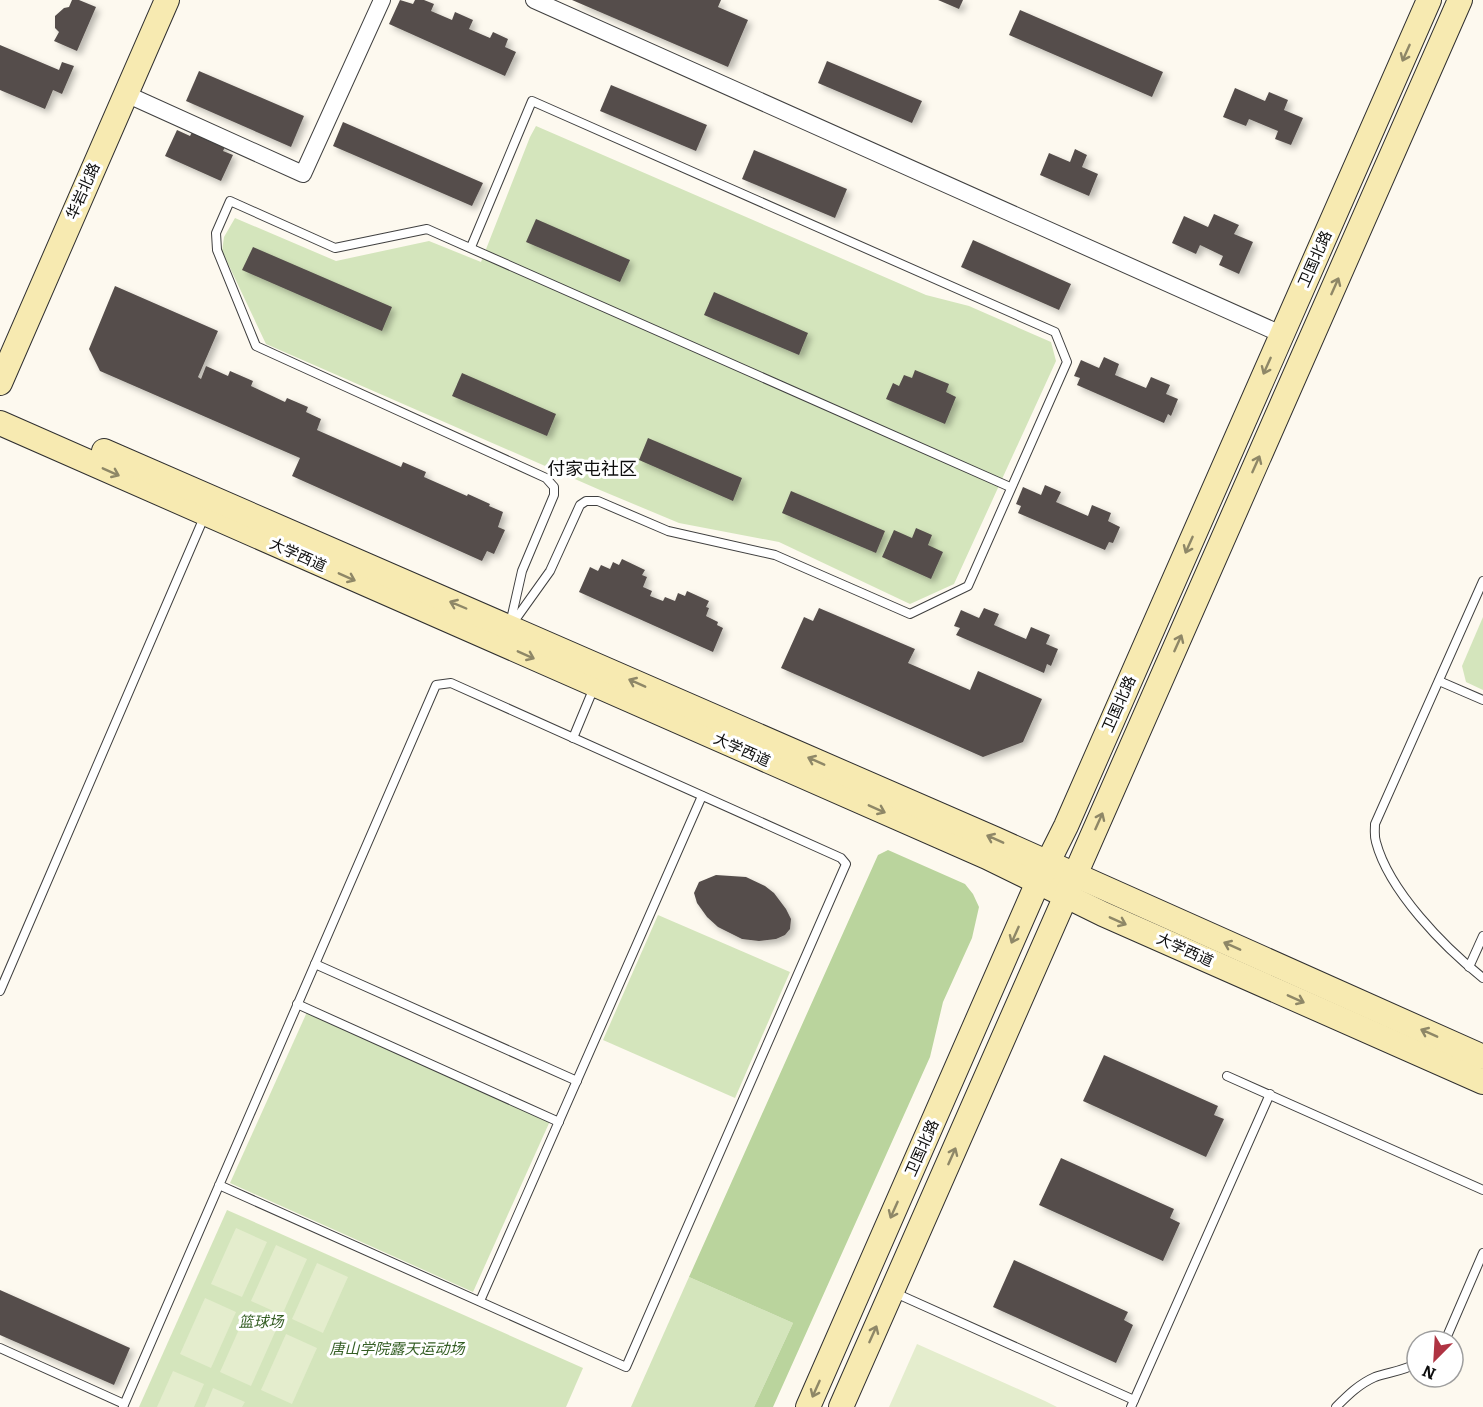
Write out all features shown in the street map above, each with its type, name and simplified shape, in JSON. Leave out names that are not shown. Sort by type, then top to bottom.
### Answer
[{"type":"main road","name":"华岩北路","points":[[0,382],[167,0]]},
{"type":"main road","name":"卫国北路","points":[[808,1407],[1429,0]]},
{"type":"main road","name":"卫国北路","points":[[841,1407],[1460,0]]},
{"type":"main road","name":"大学西道","points":[[0,406],[510,627],[1070,885],[1483,1057]]},
{"type":"main road","name":"大学西道","points":[[0,423],[595,686],[1043,872]]},
{"type":"main road","name":"大学西道","points":[[1070,885],[1103,914],[1483,1082]]},
{"type":"street","points":[[126,94],[303,174],[382,0]]},
{"type":"street","points":[[534,0],[1281,334]]},
{"type":"lane","points":[[471,247],[532,102],[1055,332],[1067,362],[968,586],[910,614],[775,555],[668,531],[598,501],[586,501],[580,505],[550,571],[510,627]]},
{"type":"lane","points":[[510,627],[522,571],[555,495],[554,487],[546,478],[256,346],[217,250],[216,233],[230,201],[335,248],[427,229],[1010,487]]},
{"type":"lane","points":[[0,991],[205,514]]},
{"type":"lane","points":[[1483,581],[1375,824],[1376,841],[1388,873],[1419,916],[1469,967],[1483,978]]},
{"type":"lane","points":[[1439,681],[1483,700]]},
{"type":"lane","points":[[0,1348],[123,1406],[436,685],[451,683],[841,858],[846,864],[626,1366],[219,1185]]},
{"type":"lane","points":[[573,738],[595,686]]},
{"type":"lane","points":[[480,1301],[702,796]]},
{"type":"lane","points":[[1469,967],[1483,936]]},
{"type":"lane","points":[[315,964],[577,1081]]},
{"type":"lane","points":[[297,1005],[559,1122]]},
{"type":"lane","points":[[1227,1076],[1483,1191]]},
{"type":"lane","points":[[892,1291],[1132,1403],[1270,1094]]},
{"type":"lane","points":[[1450,1329],[1483,1253]]},
{"type":"lane","points":[[1336,1407],[1354,1389],[1374,1378],[1405,1369]]},
{"type":"green space","points":[[536,126],[926,295],[969,306],[1051,342],[1056,361],[954,584],[910,604],[779,542],[679,523],[266,344],[222,251],[224,237],[235,218],[336,261],[429,241],[481,262]]},
{"type":"green space","points":[[1483,617],[1483,690],[1466,682],[1462,666]]},
{"type":"green space","points":[[888,850],[965,884],[979,907],[972,938],[943,1002],[930,1057],[773,1407],[754,1407],[793,1323],[689,1277],[878,855]]},
{"type":"green space","points":[[658,915],[790,972],[735,1098],[603,1040]]},
{"type":"green space","points":[[307,1012],[550,1121],[473,1292],[230,1183]]},
{"type":"green space","points":[[227,1210],[583,1368],[566,1407],[139,1407]]},
{"type":"green space","points":[[236,1228],[267,1242],[242,1297],[211,1284]]},
{"type":"green space","points":[[276,1245],[307,1259],[282,1315],[251,1301]]},
{"type":"green space","points":[[317,1263],[348,1277],[323,1333],[292,1319]]},
{"type":"green space","points":[[689,1277],[793,1323],[754,1407],[631,1407]]},
{"type":"green space","points":[[205,1298],[236,1312],[211,1368],[180,1354]]},
{"type":"green space","points":[[245,1316],[276,1330],[251,1386],[220,1372]]},
{"type":"green space","points":[[286,1334],[317,1348],[292,1404],[261,1390]]},
{"type":"green space","points":[[917,1344],[1045,1401],[1057,1407],[889,1407]]},
{"type":"green space","points":[[173,1371],[204,1384],[194,1407],[157,1407]]},
{"type":"green space","points":[[213,1388],[245,1402],[242,1407],[205,1407]]},
{"type":"building","points":[[72,0],[79,0],[96,7],[77,51],[54,41],[59,32],[55,28],[55,16],[64,8],[69,7]]},
{"type":"building","points":[[400,0],[413,4],[415,0],[424,0],[434,4],[431,11],[452,20],[455,12],[473,20],[469,29],[490,38],[493,32],[508,39],[505,47],[516,52],[505,76],[389,24]]},
{"type":"building","points":[[572,0],[721,0],[718,7],[748,20],[728,67]]},
{"type":"building","points":[[938,0],[963,0],[959,9]]},
{"type":"building","points":[[1020,10],[1163,72],[1152,97],[1009,35]]},
{"type":"building","points":[[0,45],[59,70],[62,62],[74,66],[62,94],[53,90],[45,109],[0,90]]},
{"type":"building","points":[[827,61],[922,101],[912,123],[818,83]]},
{"type":"building","points":[[199,71],[304,116],[291,147],[186,101]]},
{"type":"building","points":[[611,85],[707,125],[696,151],[600,111]]},
{"type":"building","points":[[1235,88],[1265,101],[1269,92],[1288,100],[1284,110],[1303,118],[1291,145],[1275,139],[1278,131],[1249,119],[1246,126],[1223,117]]},
{"type":"building","points":[[343,122],[483,183],[472,206],[333,146]]},
{"type":"building","points":[[177,130],[190,136],[193,130],[226,145],[223,151],[233,155],[221,181],[165,156]]},
{"type":"building","points":[[1075,149],[1087,155],[1082,167],[1098,174],[1089,196],[1040,175],[1049,153],[1070,162]]},
{"type":"building","points":[[754,150],[847,189],[835,218],[742,179]]},
{"type":"building","points":[[1214,214],[1239,225],[1234,234],[1253,242],[1239,274],[1219,265],[1223,256],[1200,245],[1196,254],[1172,243],[1184,216],[1208,227]]},
{"type":"building","points":[[536,219],[630,260],[620,282],[526,242]]},
{"type":"building","points":[[973,240],[1071,284],[1059,310],[961,267]]},
{"type":"building","points":[[253,247],[392,307],[382,331],[242,270]]},
{"type":"building","points":[[115,286],[218,331],[198,377],[201,379],[206,366],[228,376],[230,371],[253,381],[251,386],[285,402],[287,398],[308,407],[306,412],[321,419],[317,430],[401,467],[403,462],[426,472],[424,477],[467,496],[468,494],[503,512],[498,527],[505,530],[494,554],[487,551],[482,561],[292,476],[300,458],[100,371],[89,349]]},
{"type":"building","points":[[714,292],[808,333],[799,355],[704,315]]},
{"type":"building","points":[[1104,357],[1119,364],[1115,375],[1146,388],[1151,377],[1170,385],[1166,394],[1178,399],[1171,416],[1168,414],[1164,423],[1077,385],[1080,378],[1074,376],[1081,360],[1099,368]]},
{"type":"building","points":[[915,370],[949,384],[946,392],[956,397],[945,424],[886,399],[893,383],[899,386],[904,375],[912,378]]},
{"type":"building","points":[[462,373],[556,414],[547,436],[452,396]]},
{"type":"building","points":[[648,438],[742,478],[733,501],[639,460]]},
{"type":"building","points":[[1045,485],[1061,492],[1056,502],[1088,516],[1092,505],[1111,513],[1108,521],[1120,527],[1113,543],[1109,542],[1105,550],[1018,513],[1021,506],[1016,504],[1023,487],[1041,495]]},
{"type":"building","points":[[791,491],[885,531],[876,553],[782,513]]},
{"type":"building","points":[[916,528],[932,535],[928,545],[943,552],[931,579],[882,557],[894,530],[912,538]]},
{"type":"building","points":[[622,559],[645,570],[642,575],[647,577],[643,587],[652,591],[650,596],[663,601],[665,597],[675,601],[678,593],[685,596],[687,591],[709,601],[706,616],[718,622],[717,625],[723,628],[713,652],[579,592],[590,567],[598,571],[601,565],[610,569],[613,562],[619,565]]},
{"type":"building","points":[[819,608],[915,649],[908,663],[970,690],[978,671],[1042,699],[1023,742],[983,757],[781,668],[804,617],[813,621]]},
{"type":"building","points":[[984,608],[999,614],[994,625],[1026,639],[1031,627],[1050,635],[1046,644],[1058,649],[1051,666],[1047,664],[1044,673],[956,635],[960,628],[954,626],[961,610],[979,618]]},
{"type":"building","points":[[716,875],[746,877],[765,886],[774,893],[786,909],[791,919],[790,929],[785,935],[776,939],[759,941],[742,939],[718,927],[697,903],[694,893],[699,882]]},
{"type":"building","points":[[1104,1055],[1218,1106],[1214,1115],[1224,1119],[1206,1157],[1083,1101]]},
{"type":"building","points":[[1061,1158],[1174,1209],[1170,1218],[1180,1223],[1163,1261],[1039,1205]]},
{"type":"building","points":[[1014,1260],[1128,1312],[1124,1320],[1133,1325],[1116,1363],[993,1307]]},
{"type":"building","points":[[0,1290],[130,1348],[114,1385],[0,1335]]},
{"type":"district","name":"付家屯社区","points":[[592,469]]},
{"type":"park label","name":"篮球场","points":[[261,1322]]},
{"type":"park label","name":"唐山学院露天运动场","points":[[397,1349]]}]
